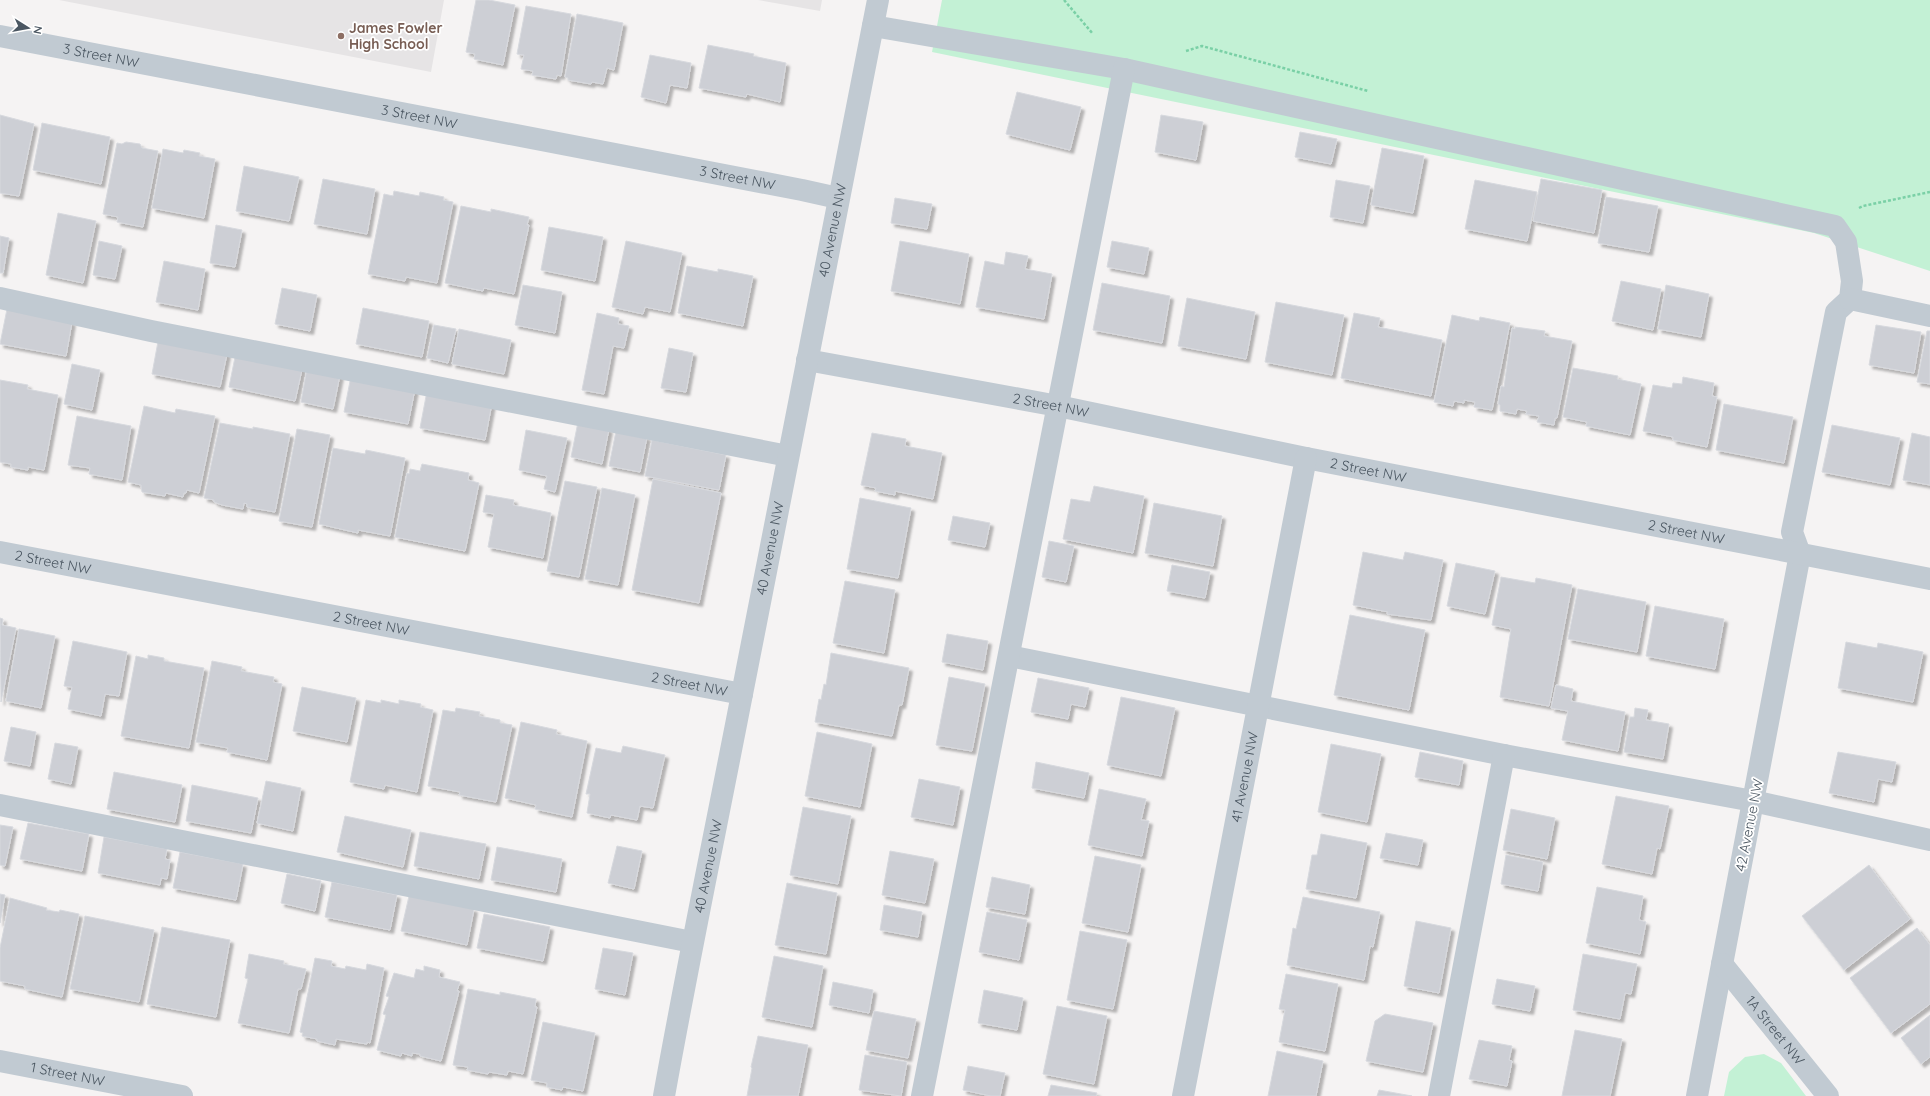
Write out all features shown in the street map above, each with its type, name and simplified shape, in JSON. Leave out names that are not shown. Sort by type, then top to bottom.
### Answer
[{"type":"street","name":"40 Avenue NW","points":[[664,1096],[692,942],[878,0]]},
{"type":"street","points":[[873,26],[1124,69],[1835,226],[1846,242],[1852,281],[1850,299],[1836,312],[1792,532],[1800,554]]},
{"type":"street","name":"3 Street NW","points":[[0,36],[838,198]]},
{"type":"street","points":[[922,1096],[1124,69]]},
{"type":"street","points":[[0,298],[151,331],[788,456]]},
{"type":"street","points":[[1850,299],[1930,316]]},
{"type":"street","name":"2 Street NW","points":[[807,360],[1058,406],[1306,458],[1930,579]]},
{"type":"street","name":"41 Avenue NW","points":[[1183,1096],[1306,458]]},
{"type":"street","name":"2 Street NW","points":[[0,552],[742,694]]},
{"type":"street","name":"42 Avenue NW","points":[[1697,1096],[1800,554]]},
{"type":"street","points":[[1009,656],[1504,755],[1753,801],[1930,840]]},
{"type":"street","points":[[1439,1096],[1504,755]]},
{"type":"street","points":[[0,805],[692,942]]},
{"type":"street","name":"1A Street NW","points":[[1722,964],[1828,1096]]},
{"type":"street","name":"1 Street NW","points":[[0,1061],[182,1096]]},
{"type":"shaded area","name":"James Fowler High School","points":[[59,0],[444,0],[431,72]]},
{"type":"shaded area","points":[[758,0],[822,0],[820,11]]},
{"type":"green space","points":[[942,0],[1930,0],[1930,271],[1814,233],[932,52]]},
{"type":"green space","points":[[1764,1054],[1781,1063],[1806,1096],[1724,1096],[1729,1072],[1745,1057]]},
{"type":"building","points":[[476,0],[489,0],[515,5],[503,65],[474,59],[475,54],[466,52]]},
{"type":"building","points":[[526,6],[571,14],[561,76],[557,75],[556,79],[532,75],[533,71],[521,69],[524,55],[517,54]]},
{"type":"building","points":[[577,14],[623,23],[614,70],[607,68],[603,84],[592,82],[591,84],[568,80],[568,78],[565,77]]},
{"type":"building","points":[[708,45],[754,54],[753,56],[786,63],[780,102],[747,94],[746,97],[699,88]]},
{"type":"building","points":[[650,55],[691,63],[687,88],[670,85],[666,103],[641,97]]},
{"type":"building","points":[[1017,92],[1081,107],[1070,150],[1006,134]]},
{"type":"building","points":[[0,115],[34,124],[19,196],[0,193]]},
{"type":"building","points":[[1161,115],[1203,122],[1196,160],[1155,152]]},
{"type":"building","points":[[42,123],[110,137],[101,184],[33,170]]},
{"type":"building","points":[[1300,132],[1337,139],[1331,164],[1295,157]]},
{"type":"building","points":[[126,142],[140,144],[142,148],[158,151],[143,227],[117,222],[118,217],[103,214],[117,143],[122,144]]},
{"type":"building","points":[[1382,148],[1424,156],[1413,213],[1371,205]]},
{"type":"building","points":[[163,149],[183,153],[184,150],[200,153],[199,156],[215,159],[204,218],[152,208]]},
{"type":"building","points":[[244,166],[299,177],[289,221],[236,211]]},
{"type":"building","points":[[323,179],[375,189],[367,234],[314,224]]},
{"type":"building","points":[[1541,179],[1602,190],[1594,233],[1533,221]]},
{"type":"building","points":[[1336,180],[1370,186],[1363,223],[1330,217]]},
{"type":"building","points":[[1475,180],[1537,192],[1527,241],[1465,229]]},
{"type":"building","points":[[394,191],[419,196],[420,192],[444,197],[443,200],[453,202],[437,283],[406,277],[405,281],[368,274],[384,194],[393,196]]},
{"type":"building","points":[[1606,197],[1658,206],[1649,252],[1598,243]]},
{"type":"building","points":[[895,198],[932,204],[927,229],[891,223]]},
{"type":"building","points":[[461,206],[491,212],[491,209],[529,217],[527,225],[529,225],[514,294],[484,288],[483,291],[445,283]]},
{"type":"building","points":[[58,213],[96,221],[83,283],[46,275]]},
{"type":"building","points":[[216,225],[242,230],[235,267],[210,263]]},
{"type":"building","points":[[549,227],[603,237],[595,281],[541,270]]},
{"type":"building","points":[[0,236],[9,238],[3,273],[0,273]]},
{"type":"building","points":[[99,241],[122,246],[115,279],[93,275]]},
{"type":"building","points":[[626,241],[682,253],[670,312],[645,307],[643,314],[612,307]]},
{"type":"building","points":[[900,241],[969,254],[960,304],[891,291]]},
{"type":"building","points":[[1112,241],[1149,248],[1144,274],[1107,267]]},
{"type":"building","points":[[1006,252],[1028,256],[1025,269],[1052,274],[1044,319],[976,307],[985,261],[1004,265]]},
{"type":"building","points":[[164,261],[205,269],[198,310],[156,302]]},
{"type":"building","points":[[687,266],[718,272],[718,269],[753,276],[743,326],[678,313]]},
{"type":"building","points":[[1621,281],[1661,289],[1653,330],[1612,321]]},
{"type":"building","points":[[1102,283],[1170,296],[1162,343],[1093,330]]},
{"type":"building","points":[[523,285],[562,292],[555,333],[515,325]]},
{"type":"building","points":[[1666,285],[1709,294],[1701,337],[1658,329]]},
{"type":"building","points":[[282,288],[317,295],[310,331],[275,324]]},
{"type":"building","points":[[1187,298],[1255,312],[1246,359],[1178,346]]},
{"type":"building","points":[[1276,302],[1344,315],[1332,375],[1265,362]]},
{"type":"building","points":[[363,308],[429,321],[422,357],[356,344]]},
{"type":"building","points":[[7,309],[72,322],[66,356],[0,344]]},
{"type":"building","points":[[597,313],[619,318],[618,324],[629,326],[624,348],[613,346],[604,394],[582,390]]},
{"type":"building","points":[[1354,313],[1380,318],[1378,327],[1442,340],[1431,396],[1341,378]]},
{"type":"building","points":[[1452,315],[1479,321],[1480,317],[1510,323],[1492,410],[1474,407],[1475,402],[1464,400],[1464,403],[1454,401],[1453,406],[1434,402]]},
{"type":"building","points":[[434,325],[456,329],[448,363],[427,358]]},
{"type":"building","points":[[1876,325],[1921,332],[1914,373],[1869,365]]},
{"type":"building","points":[[1515,327],[1545,331],[1544,336],[1572,341],[1557,418],[1555,418],[1554,425],[1537,422],[1539,416],[1526,414],[1527,411],[1517,409],[1516,414],[1500,411],[1500,405],[1498,404],[1501,386],[1504,387],[1512,328],[1515,329]]},
{"type":"building","points":[[459,329],[511,340],[504,374],[452,364]]},
{"type":"building","points":[[1927,331],[1930,331],[1930,384],[1917,382]]},
{"type":"building","points":[[159,336],[228,349],[220,387],[152,374]]},
{"type":"building","points":[[669,348],[693,353],[686,392],[661,388]]},
{"type":"building","points":[[236,352],[303,365],[295,401],[229,387]]},
{"type":"building","points":[[72,364],[100,370],[92,410],[64,404]]},
{"type":"building","points":[[307,368],[340,375],[333,409],[301,402]]},
{"type":"building","points":[[1573,368],[1618,376],[1617,379],[1641,384],[1630,435],[1586,426],[1587,422],[1563,417]]},
{"type":"building","points":[[351,376],[415,389],[408,424],[344,412]]},
{"type":"building","points":[[1683,377],[1714,383],[1712,396],[1717,397],[1707,447],[1673,440],[1673,437],[1643,431],[1653,385],[1672,388],[1673,383],[1682,384]]},
{"type":"building","points":[[0,380],[28,385],[27,389],[58,395],[44,470],[28,467],[28,470],[11,467],[11,464],[0,462]]},
{"type":"building","points":[[427,391],[492,403],[485,440],[420,428]]},
{"type":"building","points":[[1724,404],[1793,417],[1784,463],[1716,450]]},
{"type":"building","points":[[144,406],[175,413],[176,409],[215,416],[199,493],[187,490],[183,497],[166,493],[165,496],[142,492],[141,485],[128,482]]},
{"type":"building","points":[[77,416],[131,426],[122,480],[89,474],[90,468],[68,465]]},
{"type":"building","points":[[578,422],[609,429],[602,464],[571,457]]},
{"type":"building","points":[[220,423],[290,434],[275,512],[247,507],[247,504],[244,503],[243,509],[222,505],[214,502],[214,500],[204,498]]},
{"type":"building","points":[[1832,425],[1900,438],[1890,485],[1822,472]]},
{"type":"building","points":[[297,429],[330,435],[312,527],[279,521]]},
{"type":"building","points":[[526,430],[567,438],[555,492],[544,489],[547,476],[519,470]]},
{"type":"building","points":[[616,431],[647,437],[640,472],[609,466]]},
{"type":"building","points":[[872,433],[906,439],[905,446],[942,453],[933,499],[895,491],[895,495],[875,491],[876,488],[861,485]]},
{"type":"building","points":[[1912,433],[1930,437],[1930,485],[1903,480]]},
{"type":"building","points":[[652,440],[726,455],[719,490],[645,476]]},
{"type":"building","points":[[333,448],[365,454],[366,450],[405,458],[390,536],[358,530],[358,533],[319,524]]},
{"type":"building","points":[[422,464],[469,473],[468,480],[479,483],[465,551],[395,537],[407,473],[409,474],[410,469],[420,471]]},
{"type":"building","points":[[653,479],[721,493],[699,603],[632,590]]},
{"type":"building","points":[[565,481],[597,487],[579,577],[547,571]]},
{"type":"building","points":[[1094,486],[1144,496],[1133,553],[1063,539],[1071,499],[1090,502]]},
{"type":"building","points":[[602,488],[635,495],[618,585],[585,579]]},
{"type":"building","points":[[486,495],[514,500],[513,505],[551,513],[543,558],[488,547],[494,514],[483,512]]},
{"type":"building","points":[[860,498],[911,508],[898,578],[847,569]]},
{"type":"building","points":[[1154,503],[1222,516],[1213,566],[1145,553]]},
{"type":"building","points":[[953,516],[990,523],[985,547],[948,540]]},
{"type":"building","points":[[1049,541],[1074,546],[1066,582],[1042,577]]},
{"type":"building","points":[[1363,552],[1403,560],[1405,552],[1443,560],[1431,620],[1387,614],[1388,612],[1353,605]]},
{"type":"building","points":[[1456,563],[1495,571],[1485,614],[1447,606]]},
{"type":"building","points":[[1172,565],[1210,572],[1205,598],[1167,591]]},
{"type":"building","points":[[1501,577],[1535,583],[1536,578],[1572,585],[1549,706],[1500,697],[1511,629],[1492,625]]},
{"type":"building","points":[[845,581],[895,590],[884,653],[833,643]]},
{"type":"building","points":[[1578,589],[1646,602],[1637,652],[1568,639]]},
{"type":"building","points":[[1655,606],[1724,619],[1715,669],[1646,656]]},
{"type":"building","points":[[1350,615],[1425,630],[1409,710],[1334,695]]},
{"type":"building","points":[[0,618],[3,619],[2,625],[16,628],[1,702]]},
{"type":"building","points":[[19,629],[55,636],[41,708],[6,701]]},
{"type":"building","points":[[947,634],[988,641],[983,670],[942,662]]},
{"type":"building","points":[[73,641],[127,652],[119,696],[105,694],[101,716],[68,709],[72,687],[64,686]]},
{"type":"building","points":[[1846,642],[1877,648],[1878,643],[1923,652],[1913,702],[1838,688]]},
{"type":"building","points":[[831,653],[909,668],[902,705],[899,705],[892,736],[815,722],[819,699],[821,700],[824,684],[826,685]]},
{"type":"building","points":[[148,655],[164,658],[164,661],[204,668],[189,748],[121,736],[136,656],[148,659]]},
{"type":"building","points":[[212,661],[242,667],[241,671],[274,677],[273,682],[282,684],[267,760],[227,752],[228,748],[196,742]]},
{"type":"building","points":[[949,677],[985,684],[972,751],[936,745]]},
{"type":"building","points":[[1038,678],[1089,688],[1085,707],[1071,704],[1068,719],[1031,712]]},
{"type":"building","points":[[1556,685],[1573,689],[1571,701],[1625,712],[1618,751],[1562,740],[1568,711],[1551,708]]},
{"type":"building","points":[[302,687],[356,698],[347,742],[293,731]]},
{"type":"building","points":[[1121,697],[1175,708],[1161,776],[1107,765]]},
{"type":"building","points":[[366,700],[381,703],[381,700],[399,704],[399,700],[421,704],[420,707],[433,710],[417,792],[385,785],[384,789],[350,782]]},
{"type":"building","points":[[456,708],[480,712],[479,716],[500,720],[500,723],[512,725],[496,802],[459,795],[460,792],[428,786],[443,710],[455,712]]},
{"type":"building","points":[[1635,708],[1648,710],[1646,720],[1669,724],[1663,759],[1624,752],[1630,717],[1634,717]]},
{"type":"building","points":[[521,722],[557,730],[556,734],[587,741],[572,817],[535,809],[536,805],[505,798]]},
{"type":"building","points":[[11,727],[36,732],[30,766],[4,761]]},
{"type":"building","points":[[817,732],[872,744],[860,807],[805,796]]},
{"type":"building","points":[[55,743],[78,747],[71,784],[48,779]]},
{"type":"building","points":[[1331,744],[1381,754],[1367,822],[1318,812]]},
{"type":"building","points":[[623,746],[665,755],[653,808],[640,806],[637,820],[611,815],[610,818],[587,813],[590,794],[586,794],[596,748],[621,753]]},
{"type":"building","points":[[1420,752],[1463,761],[1459,785],[1415,777]]},
{"type":"building","points":[[1838,752],[1896,762],[1892,782],[1878,779],[1874,802],[1829,793]]},
{"type":"building","points":[[1036,762],[1089,773],[1084,798],[1032,788]]},
{"type":"building","points":[[114,772],[182,785],[175,822],[107,809]]},
{"type":"building","points":[[919,779],[960,787],[953,825],[911,817]]},
{"type":"building","points":[[266,781],[301,788],[293,831],[257,823]]},
{"type":"building","points":[[192,785],[258,798],[251,833],[186,821]]},
{"type":"building","points":[[1099,789],[1146,799],[1141,820],[1149,821],[1142,856],[1088,845]]},
{"type":"building","points":[[1616,796],[1669,806],[1660,849],[1657,848],[1652,874],[1602,864]]},
{"type":"building","points":[[803,807],[851,816],[838,884],[790,875]]},
{"type":"building","points":[[1511,809],[1555,818],[1547,859],[1503,850]]},
{"type":"building","points":[[345,816],[411,830],[403,867],[337,852]]},
{"type":"building","points":[[28,823],[89,834],[82,871],[20,859]]},
{"type":"building","points":[[0,825],[13,827],[5,866],[0,865]]},
{"type":"building","points":[[420,832],[486,844],[479,879],[414,866]]},
{"type":"building","points":[[1386,833],[1423,840],[1418,865],[1380,858]]},
{"type":"building","points":[[1321,834],[1367,843],[1356,898],[1306,889],[1312,855],[1317,855]]},
{"type":"building","points":[[104,837],[167,849],[165,859],[170,860],[167,879],[161,878],[160,885],[98,873]]},
{"type":"building","points":[[617,846],[642,851],[634,889],[608,883]]},
{"type":"building","points":[[497,847],[562,859],[556,892],[491,880]]},
{"type":"building","points":[[890,851],[934,859],[925,903],[882,895]]},
{"type":"building","points":[[180,852],[243,864],[236,900],[173,888]]},
{"type":"building","points":[[1506,855],[1543,862],[1538,891],[1501,884]]},
{"type":"building","points":[[1095,856],[1141,865],[1128,932],[1082,923]]},
{"type":"building","points":[[1869,865],[1910,919],[1844,970],[1802,916]]},
{"type":"building","points":[[287,874],[321,881],[315,911],[281,903]]},
{"type":"building","points":[[992,877],[1030,885],[1025,914],[986,907]]},
{"type":"building","points":[[332,882],[397,895],[390,930],[325,917]]},
{"type":"building","points":[[787,883],[837,893],[826,954],[775,945]]},
{"type":"building","points":[[1597,887],[1643,896],[1639,920],[1646,922],[1640,954],[1586,943]]},
{"type":"building","points":[[0,894],[5,895],[0,923]]},
{"type":"building","points":[[409,896],[474,909],[467,945],[401,931]]},
{"type":"building","points":[[1303,897],[1380,912],[1373,947],[1370,946],[1364,980],[1287,965],[1293,928],[1296,929]]},
{"type":"building","points":[[10,898],[47,908],[46,910],[59,912],[60,910],[79,914],[62,997],[25,989],[25,986],[0,981],[0,948]]},
{"type":"building","points":[[884,905],[922,912],[918,937],[880,930]]},
{"type":"building","points":[[987,912],[1027,920],[1019,960],[979,952]]},
{"type":"building","points":[[484,914],[550,927],[543,961],[477,948]]},
{"type":"building","points":[[85,916],[154,930],[139,1002],[70,989]]},
{"type":"building","points":[[1416,921],[1451,928],[1439,993],[1404,986]]},
{"type":"building","points":[[162,927],[230,940],[216,1017],[147,1004]]},
{"type":"building","points":[[1917,928],[1930,945],[1930,1004],[1891,1033],[1850,978]]},
{"type":"building","points":[[1080,931],[1127,940],[1113,1009],[1067,1000]]},
{"type":"building","points":[[603,948],[633,953],[625,995],[595,989]]},
{"type":"building","points":[[249,954],[284,961],[283,964],[306,969],[301,989],[298,989],[289,1033],[238,1023],[248,979],[245,978]]},
{"type":"building","points":[[1583,954],[1637,964],[1631,994],[1625,993],[1620,1019],[1573,1010]]},
{"type":"building","points":[[774,956],[823,966],[812,1027],[762,1017]]},
{"type":"building","points":[[315,958],[332,961],[331,966],[345,969],[346,966],[366,970],[367,964],[384,968],[370,1043],[367,1042],[367,1044],[336,1039],[335,1045],[302,1036],[303,1033],[300,1032]]},
{"type":"building","points":[[424,966],[440,970],[439,977],[460,982],[441,1061],[420,1056],[420,1054],[412,1053],[412,1056],[402,1053],[401,1056],[377,1050],[386,1015],[383,1014],[389,997],[386,996],[394,973],[414,978],[416,969],[424,971]]},
{"type":"building","points":[[1286,974],[1338,984],[1325,1051],[1279,1042],[1285,1010],[1279,1009]]},
{"type":"building","points":[[1497,979],[1535,986],[1530,1011],[1492,1004]]},
{"type":"building","points":[[833,982],[873,990],[869,1013],[829,1005]]},
{"type":"building","points":[[468,989],[500,995],[500,992],[536,999],[535,1007],[537,1007],[523,1074],[508,1071],[507,1075],[489,1072],[488,1074],[467,1070],[468,1067],[453,1065]]},
{"type":"building","points":[[984,990],[1023,998],[1017,1030],[978,1023]]},
{"type":"building","points":[[1057,1006],[1107,1016],[1094,1084],[1043,1074]]},
{"type":"building","points":[[874,1011],[916,1019],[908,1058],[866,1050]]},
{"type":"building","points":[[1385,1014],[1433,1023],[1423,1072],[1366,1061],[1375,1021]]},
{"type":"building","points":[[1930,1015],[1930,1057],[1921,1064],[1901,1038]]},
{"type":"building","points":[[543,1022],[595,1033],[583,1091],[563,1087],[562,1090],[547,1087],[547,1083],[531,1080]]},
{"type":"building","points":[[1575,1030],[1622,1039],[1610,1096],[1562,1096]]},
{"type":"building","points":[[758,1036],[808,1045],[798,1096],[747,1096],[751,1067]]},
{"type":"building","points":[[1479,1040],[1512,1046],[1509,1060],[1512,1061],[1507,1086],[1469,1079]]},
{"type":"building","points":[[1277,1051],[1323,1061],[1316,1096],[1268,1096]]},
{"type":"building","points":[[865,1055],[907,1062],[901,1096],[859,1090]]},
{"type":"building","points":[[968,1066],[1005,1073],[1000,1096],[991,1096],[963,1090]]},
{"type":"building","points":[[1051,1085],[1097,1093],[1096,1096],[1048,1096]]},
{"type":"building","points":[[1379,1090],[1412,1096],[1377,1096]]},
{"type":"place","name":"James Fowler High School","points":[[341,36]]}]
